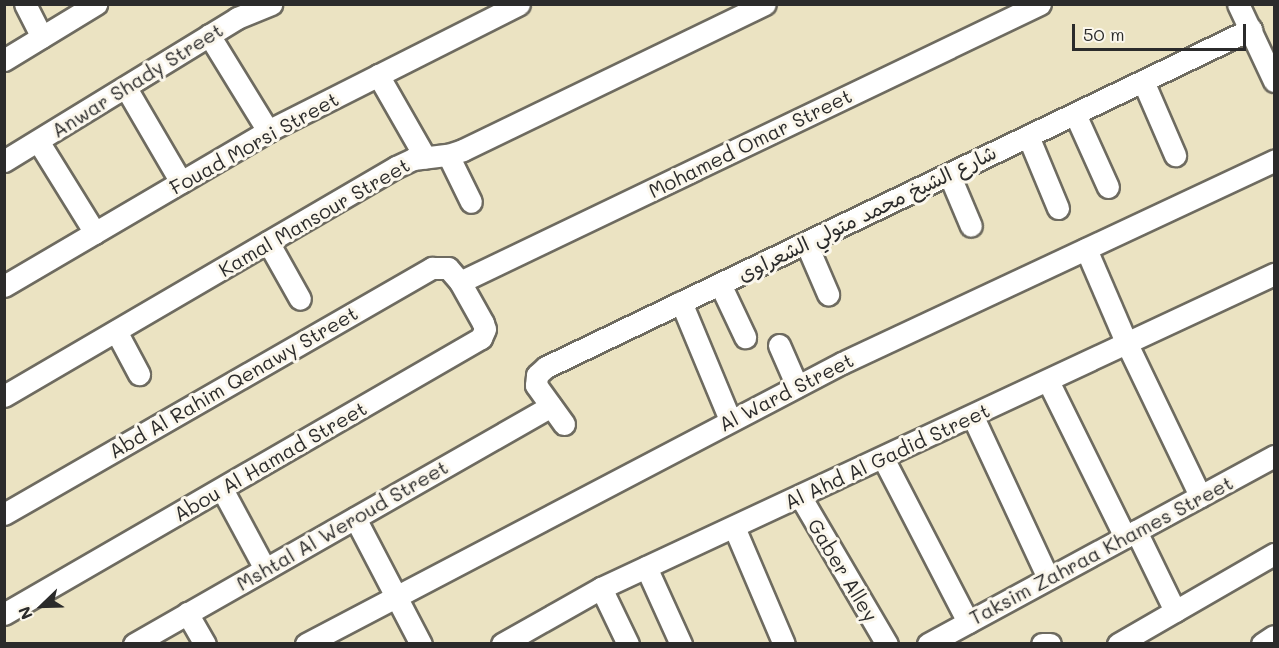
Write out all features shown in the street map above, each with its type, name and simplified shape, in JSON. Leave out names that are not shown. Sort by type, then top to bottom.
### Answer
[{"type":"street","points":[[25,4],[42,37]]},
{"type":"street","points":[[4,60],[96,4]]},
{"type":"street","name":"Anwar Shady Street","points":[[4,161],[237,18],[271,4]]},
{"type":"street","name":"Kamal Mansour Street","points":[[4,396],[396,167],[425,157],[448,155],[765,4]]},
{"type":"street","name":"Mohamed Omar Street","points":[[460,282],[1040,4]]},
{"type":"street","points":[[1238,4],[1275,81]]},
{"type":"street","name":"Fouad Morsi Street","points":[[4,286],[268,131],[514,7]]},
{"type":"street","name":"شارع الشيخ محمد متولي الشعراوى","points":[[564,424],[536,385],[540,371],[1251,29]]},
{"type":"street","points":[[210,35],[268,131]]},
{"type":"street","points":[[378,75],[425,157]]},
{"type":"street","points":[[1143,81],[1175,155]]},
{"type":"street","points":[[126,88],[181,182]]},
{"type":"street","points":[[1075,114],[1107,187]]},
{"type":"street","points":[[1028,136],[1058,208]]},
{"type":"street","points":[[38,141],[95,233]]},
{"type":"street","points":[[448,155],[471,202]]},
{"type":"street","name":"Al Ward Street","points":[[306,644],[797,386],[1275,160]]},
{"type":"street","points":[[949,174],[971,226]]},
{"type":"street","points":[[268,242],[300,299]]},
{"type":"street","points":[[806,243],[828,294]]},
{"type":"street","points":[[1086,249],[1127,344],[1200,496]]},
{"type":"street","name":"Abd Al Rahim Qenawy Street","points":[[4,514],[422,273],[439,266],[448,268],[460,282]]},
{"type":"street","name":"Al Ahd Al Gadid Street","points":[[502,644],[527,637],[601,588],[1275,274]]},
{"type":"street","name":"Abou Al Hamad Street","points":[[4,614],[481,338],[485,329],[483,322],[460,282]]},
{"type":"street","points":[[720,284],[745,337]]},
{"type":"street","points":[[681,302],[730,420]]},
{"type":"street","points":[[116,331],[139,374]]},
{"type":"street","points":[[779,345],[797,386]]},
{"type":"street","points":[[1048,381],[1130,534],[1175,611]]},
{"type":"street","name":"Mshtal Al Weroud Street","points":[[134,644],[551,406]]},
{"type":"street","points":[[972,417],[1048,578]]},
{"type":"street","name":"Taksim Zahraa Khames Street","points":[[928,644],[1275,456]]},
{"type":"street","points":[[883,458],[968,622]]},
{"type":"street","points":[[222,489],[265,569]]},
{"type":"street","name":"Gaber Alley","points":[[800,496],[887,644]]},
{"type":"street","points":[[355,518],[421,644]]},
{"type":"street","points":[[734,527],[784,644]]},
{"type":"street","points":[[1118,644],[1275,554]]},
{"type":"street","points":[[646,567],[681,644]]},
{"type":"street","points":[[601,588],[628,644]]},
{"type":"street","points":[[187,613],[204,644]]},
{"type":"street","points":[[1262,644],[1275,636]]},
{"type":"street","points":[[1042,644],[1050,644]]}]
